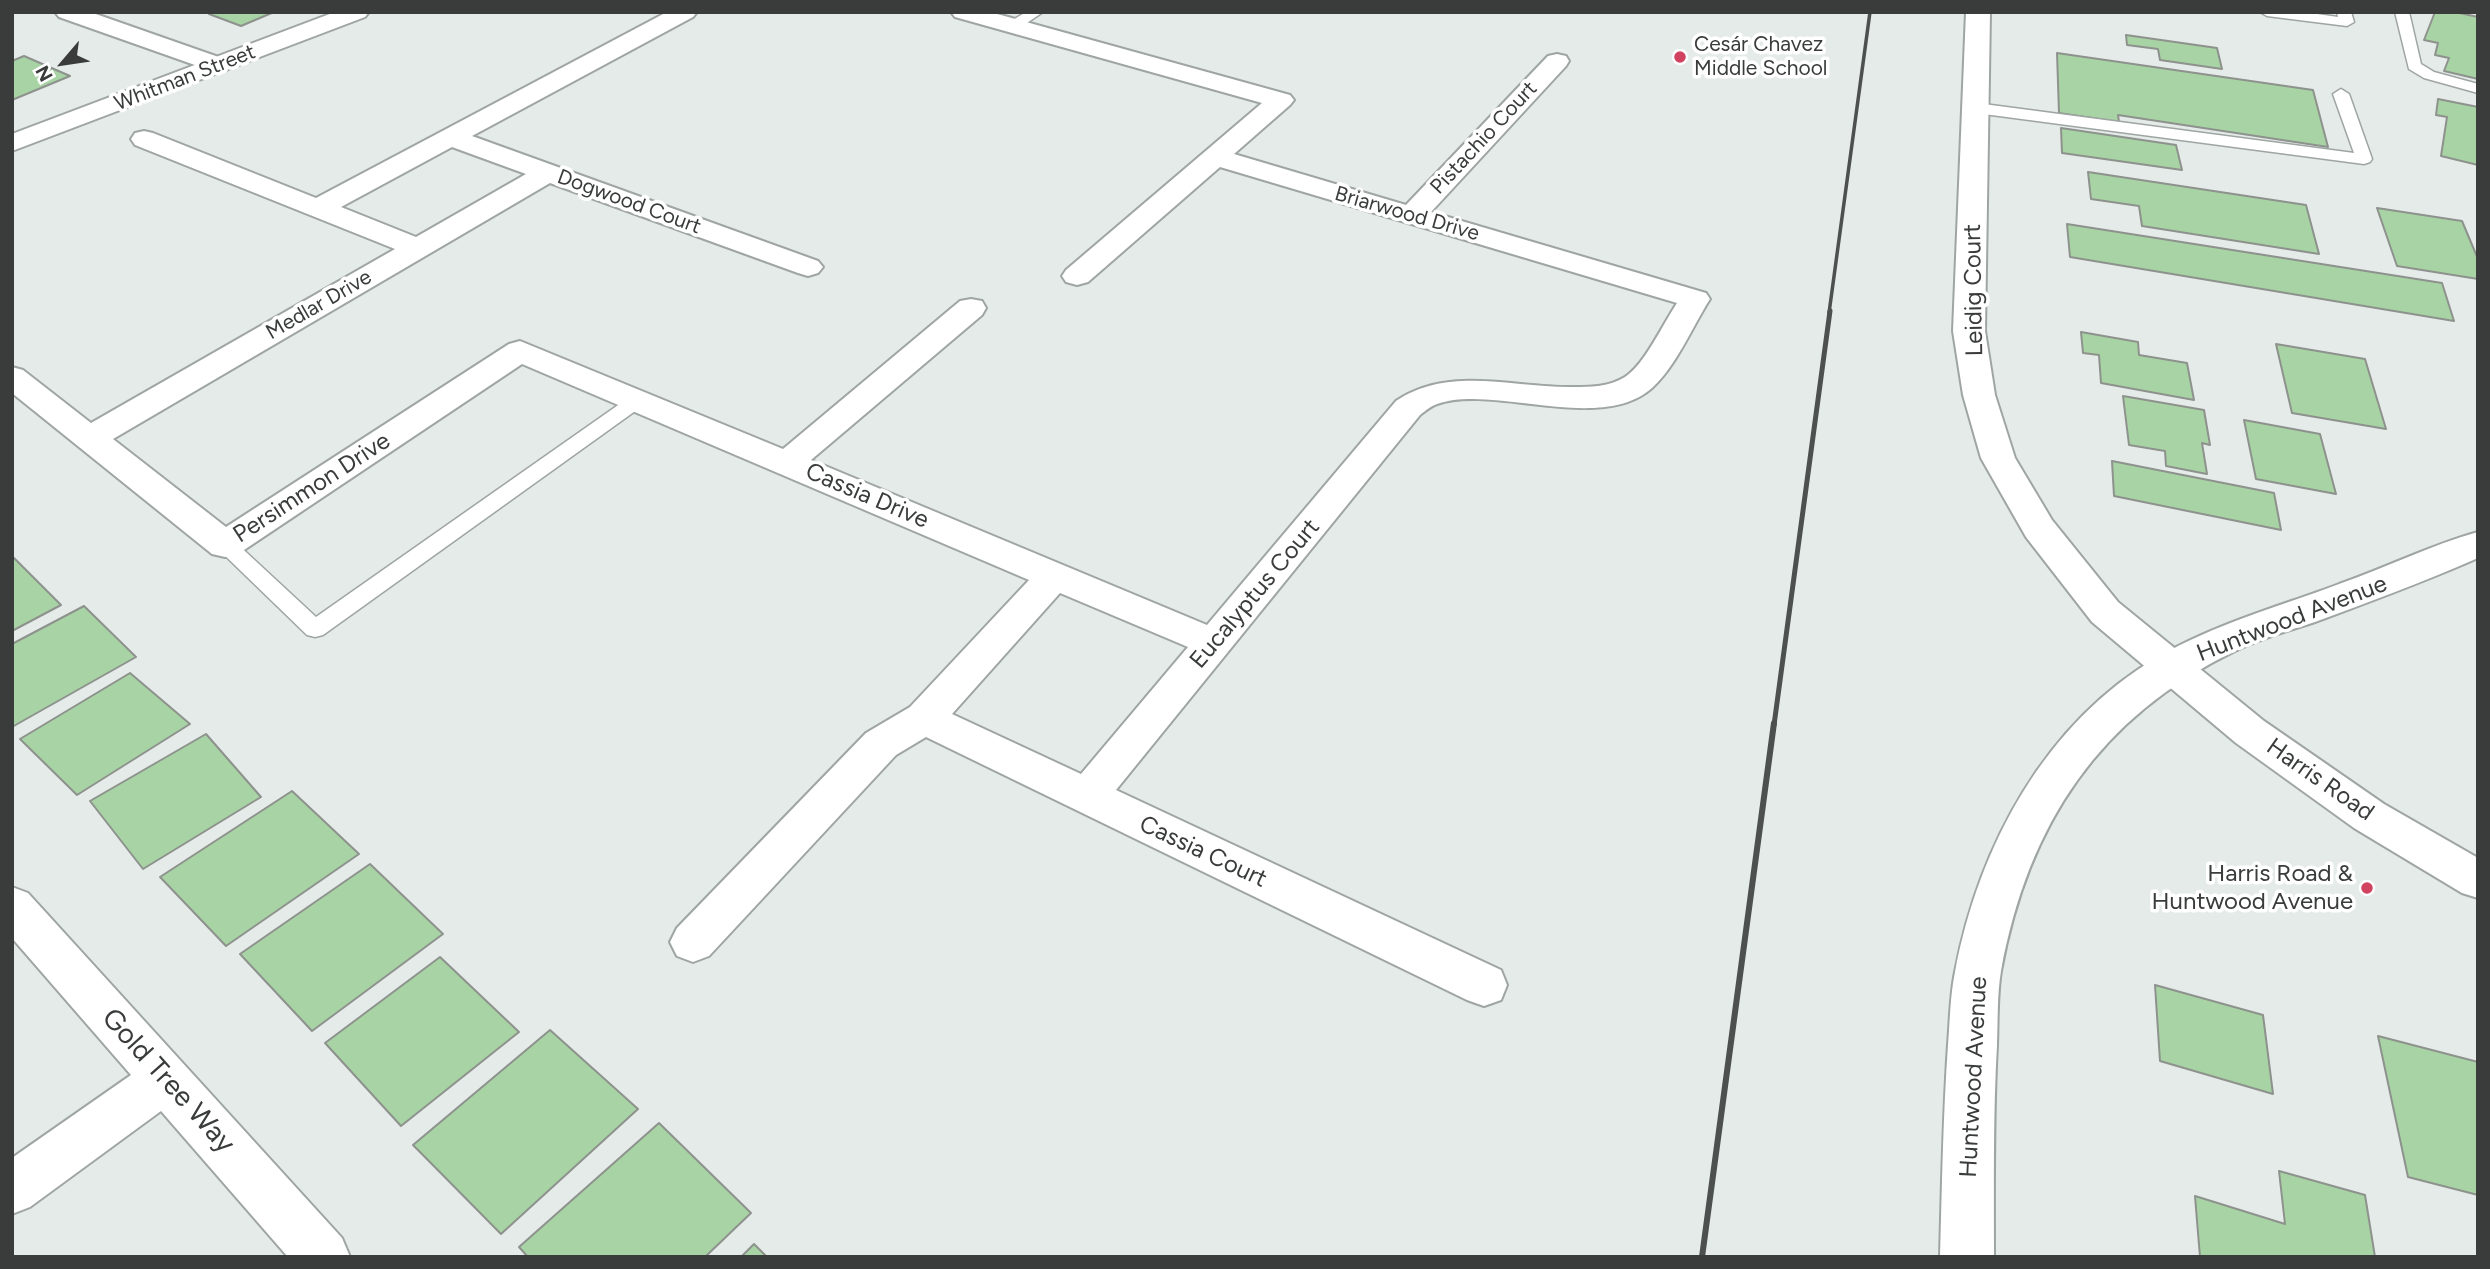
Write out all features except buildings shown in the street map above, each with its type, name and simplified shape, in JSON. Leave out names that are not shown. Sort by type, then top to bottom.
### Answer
[{"type":"street","points":[[67,12],[218,65]]},
{"type":"street","name":"Whitman Street","points":[[12,143],[357,12]]},
{"type":"street","points":[[318,208],[685,12]]},
{"type":"street","points":[[963,12],[1025,19],[1282,100],[1077,276]]},
{"type":"street","name":"Leidig Court","points":[[1978,12],[1969,331],[1979,395],[1998,458],[2039,528],[2105,612],[2171,667]]},
{"type":"street","name":"Pistachio Court","points":[[1411,216],[1557,61]]},
{"type":"street","name":"Dogwood Court","points":[[449,137],[808,267]]},
{"type":"street","points":[[144,139],[418,248]]},
{"type":"street","name":"Briarwood Drive","points":[[1215,158],[1695,299],[1641,381],[1625,393],[1594,397],[1457,391],[1426,396]]},
{"type":"street","name":"Medlar Drive","points":[[90,438],[548,173]]},
{"type":"street","points":[[788,462],[971,308]]},
{"type":"street","name":"Persimmon Drive","points":[[12,377],[225,545],[520,351]]},
{"type":"street","name":"Cassia Drive","points":[[520,351],[1214,643]]},
{"type":"street","name":"Eucalyptus Court","points":[[1087,796],[1408,408],[1426,396]]},
{"type":"street","name":"Huntwood Avenue","points":[[1967,1257],[1969,1093],[1978,973],[1998,886],[2027,820],[2067,757],[2119,705],[2171,667],[2222,640],[2420,570],[2478,544]]},
{"type":"street","points":[[693,942],[881,744],[924,718],[1054,576]]},
{"type":"street","name":"Harris Road","points":[[2171,667],[2262,741],[2369,816],[2478,880]]},
{"type":"street","name":"Cassia Court","points":[[924,718],[1483,985]]},
{"type":"street","name":"Gold Tree Way","points":[[12,906],[323,1257]]},
{"type":"street","points":[[12,1189],[165,1079]]},
{"type":"lane","points":[[2267,12],[2347,22],[2344,12]]},
{"type":"lane","points":[[2402,12],[2413,66],[2429,75],[2478,89]]},
{"type":"lane","points":[[1976,108],[2364,159],[2341,94]]},
{"type":"lane","points":[[225,545],[315,629],[638,400]]},
{"type":"railway","points":[[1829,313],[1870,12]]},
{"type":"railway","points":[[1774,725],[1830,311]]},
{"type":"railway","points":[[1702,1257],[1774,723]]},
{"type":"place","name":"Cesár Chavez Middle School","points":[[1680,57]]},
{"type":"place","name":"Harris Road & Huntwood Avenue","points":[[2367,888]]}]
